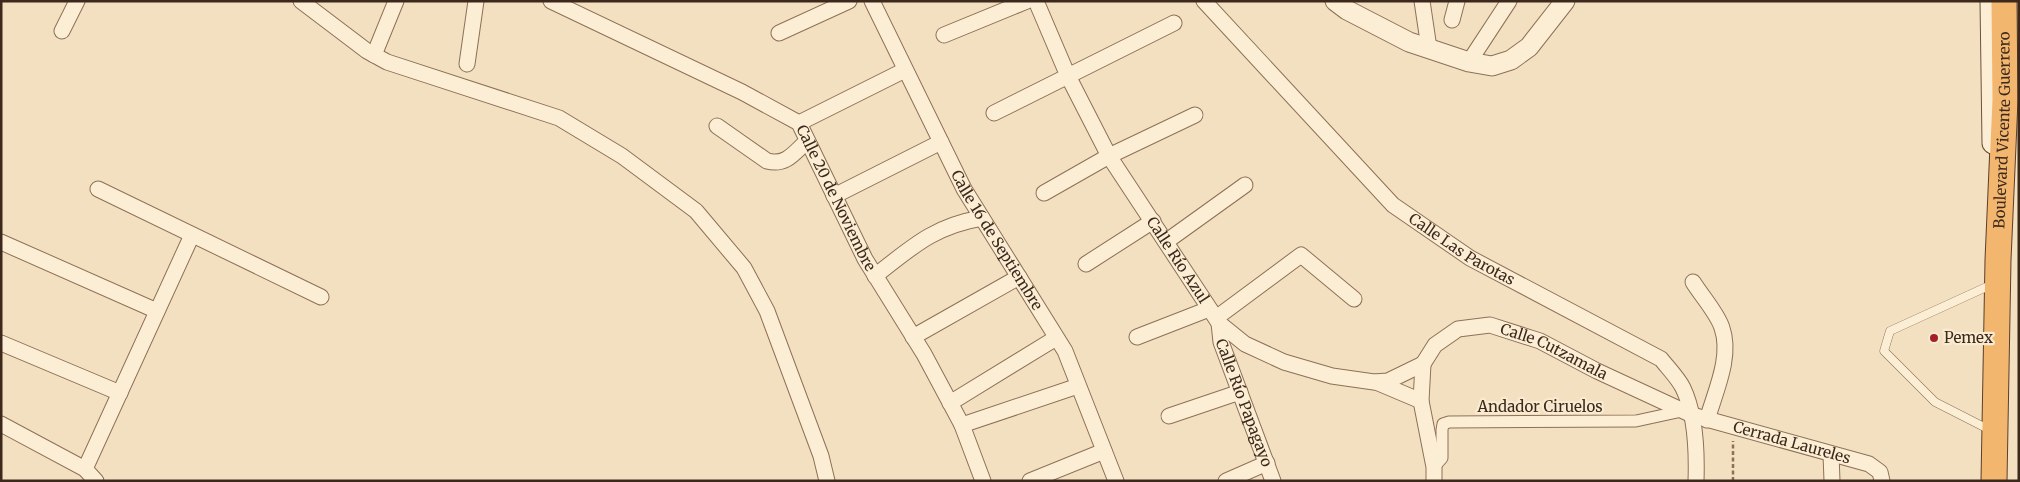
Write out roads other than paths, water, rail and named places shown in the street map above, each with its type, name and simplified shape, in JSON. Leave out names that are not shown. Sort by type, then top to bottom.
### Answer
[{"type":"highway","name":"Boulevard Vicente Guerrero","points":[[1994,481],[1998,271],[2005,100],[2004,1]]},
{"type":"main road","name":"Boulevard Vicente Guerrero","points":[[1991,1],[1991,103],[1998,271]]},
{"type":"street","points":[[62,31],[77,1]]},
{"type":"street","points":[[301,1],[374,55],[387,62],[559,118],[622,156],[696,211],[744,268],[767,311],[821,456],[827,481]]},
{"type":"street","points":[[374,55],[396,1]]},
{"type":"street","points":[[467,64],[476,1]]},
{"type":"street","points":[[780,33],[849,1]]},
{"type":"street","name":"Calle 16 de Septiembre","points":[[872,1],[964,189],[1064,351],[1116,481]]},
{"type":"street","points":[[944,35],[1027,1]]},
{"type":"street","name":"Calle Río Azul","points":[[1036,1],[1068,76],[1109,156],[1154,221],[1215,317],[1245,344],[1284,362],[1332,376],[1374,382],[1388,381],[1423,364]]},
{"type":"street","name":"Calle Las Parotas","points":[[1204,1],[1393,205],[1470,258],[1661,359],[1682,387],[1697,457],[1696,481]]},
{"type":"street","points":[[1335,1],[1347,10],[1410,42],[1469,62],[1492,66],[1511,60],[1529,47],[1565,1]]},
{"type":"street","points":[[1422,1],[1428,48]]},
{"type":"street","points":[[1452,20],[1457,1]]},
{"type":"street","points":[[1469,62],[1509,1]]},
{"type":"street","name":"Calle 20 de Noviembre","points":[[556,4],[742,92],[798,124],[865,259],[913,337],[962,425],[983,481]]},
{"type":"street","points":[[994,113],[1174,23]]},
{"type":"street","points":[[798,124],[905,70]]},
{"type":"street","points":[[1044,193],[1109,156],[1194,115]]},
{"type":"street","points":[[717,126],[767,161],[776,163],[787,159],[807,141]]},
{"type":"street","points":[[834,196],[941,142]]},
{"type":"street","points":[[1167,241],[1245,185]]},
{"type":"street","points":[[98,189],[321,297]]},
{"type":"street","points":[[875,276],[915,244],[943,228],[960,222],[982,218]]},
{"type":"street","points":[[1086,264],[1154,221]]},
{"type":"street","points":[[1,424],[90,475],[120,393],[192,235]]},
{"type":"street","points":[[1,242],[157,311]]},
{"type":"street","points":[[1138,336],[1215,317],[1301,255],[1354,299]]},
{"type":"street","points":[[913,337],[1019,277]]},
{"type":"street","points":[[1693,282],[1722,327],[1726,346],[1707,420]]},
{"type":"street","name":"Calle Río Papagayo","points":[[1215,317],[1221,342],[1274,481]]},
{"type":"street","name":"Calle Cutzamala","points":[[1423,364],[1435,345],[1458,329],[1490,325],[1540,341],[1597,371],[1687,413]]},
{"type":"street","points":[[950,403],[1056,338]]},
{"type":"street","points":[[1,343],[120,393]]},
{"type":"street","points":[[1423,364],[1421,401],[1434,474]]},
{"type":"street","points":[[1374,382],[1421,401]]},
{"type":"street","points":[[962,425],[1078,386]]},
{"type":"street","points":[[1169,416],[1240,392]]},
{"type":"street","name":"Cerrada Laureles","points":[[1687,413],[1870,464],[1880,472],[1882,481]]},
{"type":"street","name":"Andador Ciruelos","points":[[1434,474],[1442,458],[1443,424],[1449,422],[1636,421],[1687,413]]},
{"type":"street","points":[[1030,481],[1104,451]]},
{"type":"street","points":[[1831,454],[1832,481]]},
{"type":"street","points":[[1226,481],[1267,463]]},
{"type":"lane","points":[[1994,433],[1935,402],[1884,351],[1890,331],[1998,271]]},
{"type":"place","name":"Pemex","points":[[1934,338]]}]
